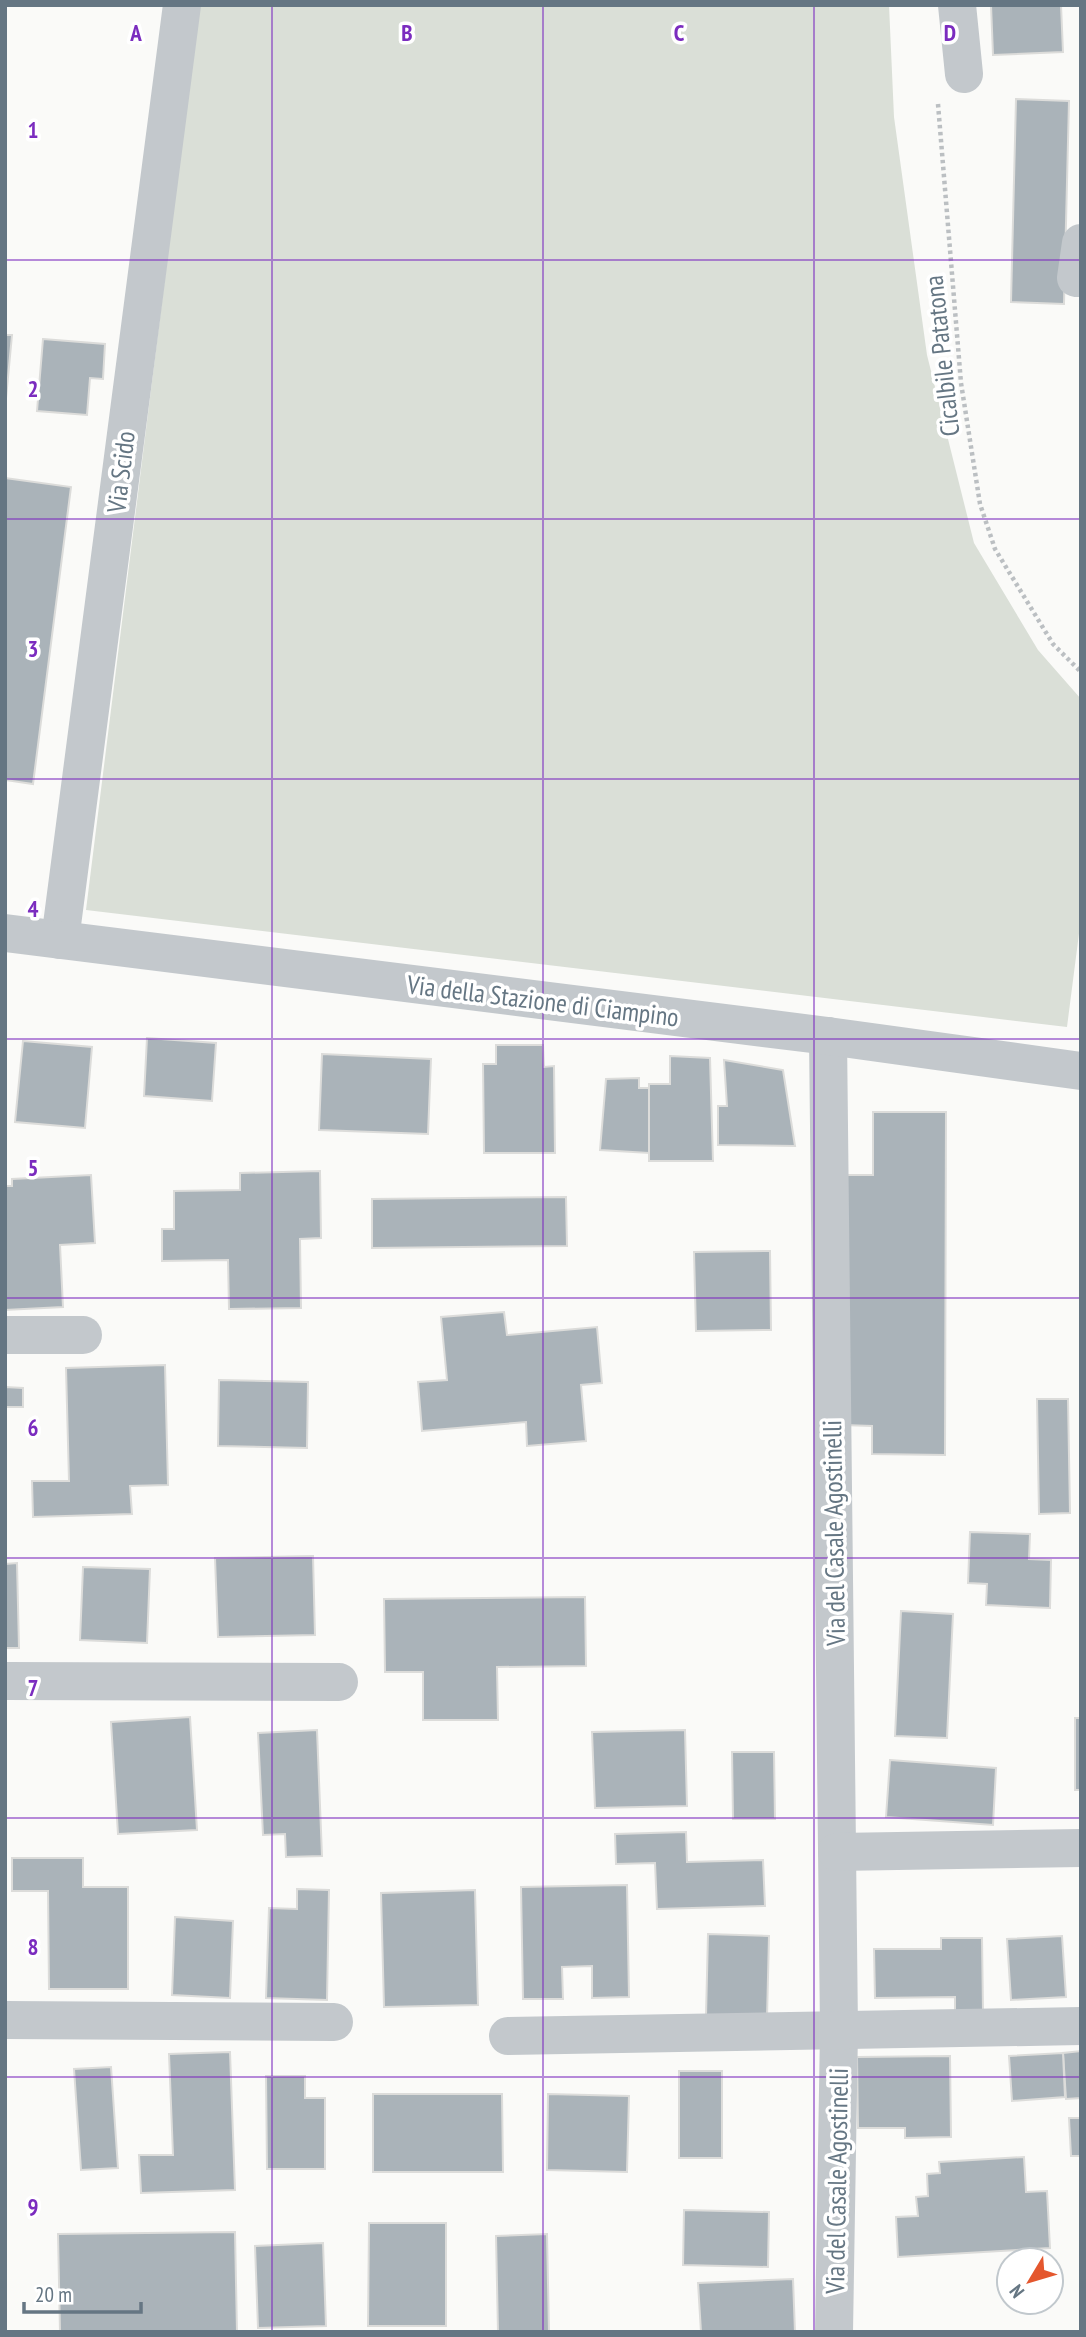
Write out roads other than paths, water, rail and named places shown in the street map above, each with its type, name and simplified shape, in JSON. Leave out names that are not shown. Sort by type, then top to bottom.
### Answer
[{"type":"street","name":"Via Scido","points":[[60,940],[182,5]]},
{"type":"street","points":[[951,85],[957,5]]},
{"type":"street","name":"Via della Stazione di Ciampino","points":[[5,933],[1081,1071]]},
{"type":"street","name":"Via del Casale Agostinelli","points":[[828,1037],[839,2031],[834,2332]]},
{"type":"street","points":[[5,1335],[83,1335]]},
{"type":"street","points":[[5,1681],[339,1682]]},
{"type":"street","points":[[837,1852],[1081,1848]]},
{"type":"street","points":[[5,2020],[334,2022]]},
{"type":"street","name":"Via del Casale Agostinelli","points":[[508,2036],[1081,2026]]}]
